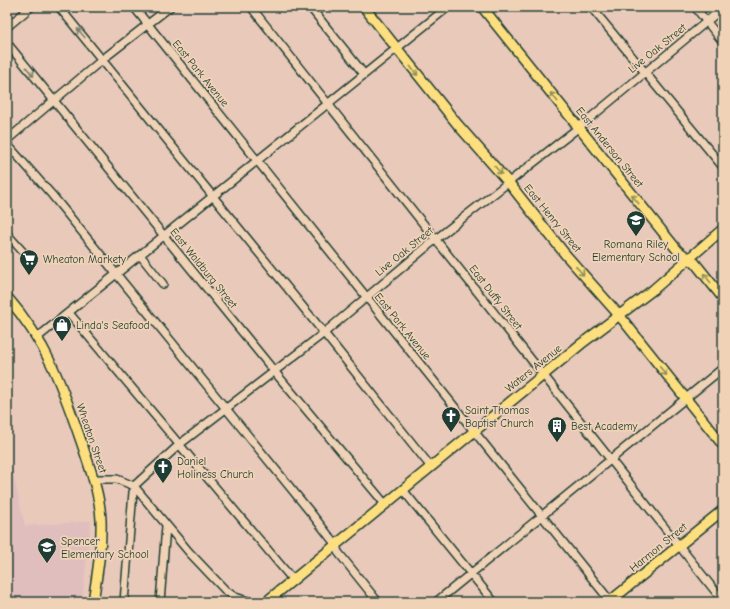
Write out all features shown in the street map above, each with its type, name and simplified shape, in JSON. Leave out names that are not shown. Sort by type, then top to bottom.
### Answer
[{"type":"main road","name":"East Henry Street","points":[[364,7],[458,125],[509,183],[566,254],[620,315],[723,445]]},
{"type":"main road","name":"East Anderson Street","points":[[482,7],[678,251],[695,263],[723,298]]},
{"type":"main road","name":"Waters Avenue","points":[[266,602],[543,375],[689,259],[723,229]]},
{"type":"main road","name":"Wheaton Street","points":[[7,296],[38,337],[63,388],[94,480],[100,511],[101,531],[93,602]]},
{"type":"main road","name":"Harmon Street","points":[[610,602],[723,510]]},
{"type":"street","points":[[7,27],[31,7]]},
{"type":"street","points":[[59,7],[103,59],[324,332],[431,467]]},
{"type":"street","name":"East Park Avenue","points":[[134,7],[610,602]]},
{"type":"street","points":[[7,140],[103,59],[170,7]]},
{"type":"street","name":"East Duffy Street","points":[[251,7],[723,601]]},
{"type":"street","points":[[310,7],[364,74]]},
{"type":"street","points":[[38,337],[448,7]]},
{"type":"street","points":[[591,7],[723,167]]},
{"type":"street","points":[[695,7],[723,42]]},
{"type":"street","name":"Live Oak Street","points":[[135,488],[180,444],[324,332],[436,239],[578,128],[723,8]]},
{"type":"street","name":"East Waldburg Street","points":[[7,43],[163,236],[386,504]]},
{"type":"street","points":[[7,144],[52,195],[226,409],[336,545],[338,552],[378,602]]},
{"type":"street","points":[[7,234],[24,253]]},
{"type":"street","points":[[140,255],[163,284]]},
{"type":"street","points":[[68,313],[180,444],[293,580]]},
{"type":"street","points":[[436,602],[723,368]]},
{"type":"street","points":[[94,480],[117,479],[135,488],[166,526],[225,590],[235,597],[251,602]]},
{"type":"street","points":[[124,602],[135,488]]},
{"type":"street","points":[[403,490],[470,575],[494,602]]},
{"type":"street","points":[[160,602],[166,526]]},
{"type":"shaded area","name":"Spencer Elementary School","points":[[7,465],[11,465],[25,526],[91,521],[82,602],[7,602]]},
{"type":"place","name":"Romana Riley Elementary School","points":[[636,237]]},
{"type":"place","name":"Wheaton Markety","points":[[29,276]]},
{"type":"place","name":"Linda's Seafood","points":[[62,342]]},
{"type":"place","name":"Saint Thomas Baptist Church","points":[[451,433]]},
{"type":"place","name":"Best Academy","points":[[557,443]]},
{"type":"place","name":"Daniel Holiness Church","points":[[163,484]]},
{"type":"place","name":"Spencer Elementary School","points":[[47,564]]}]
